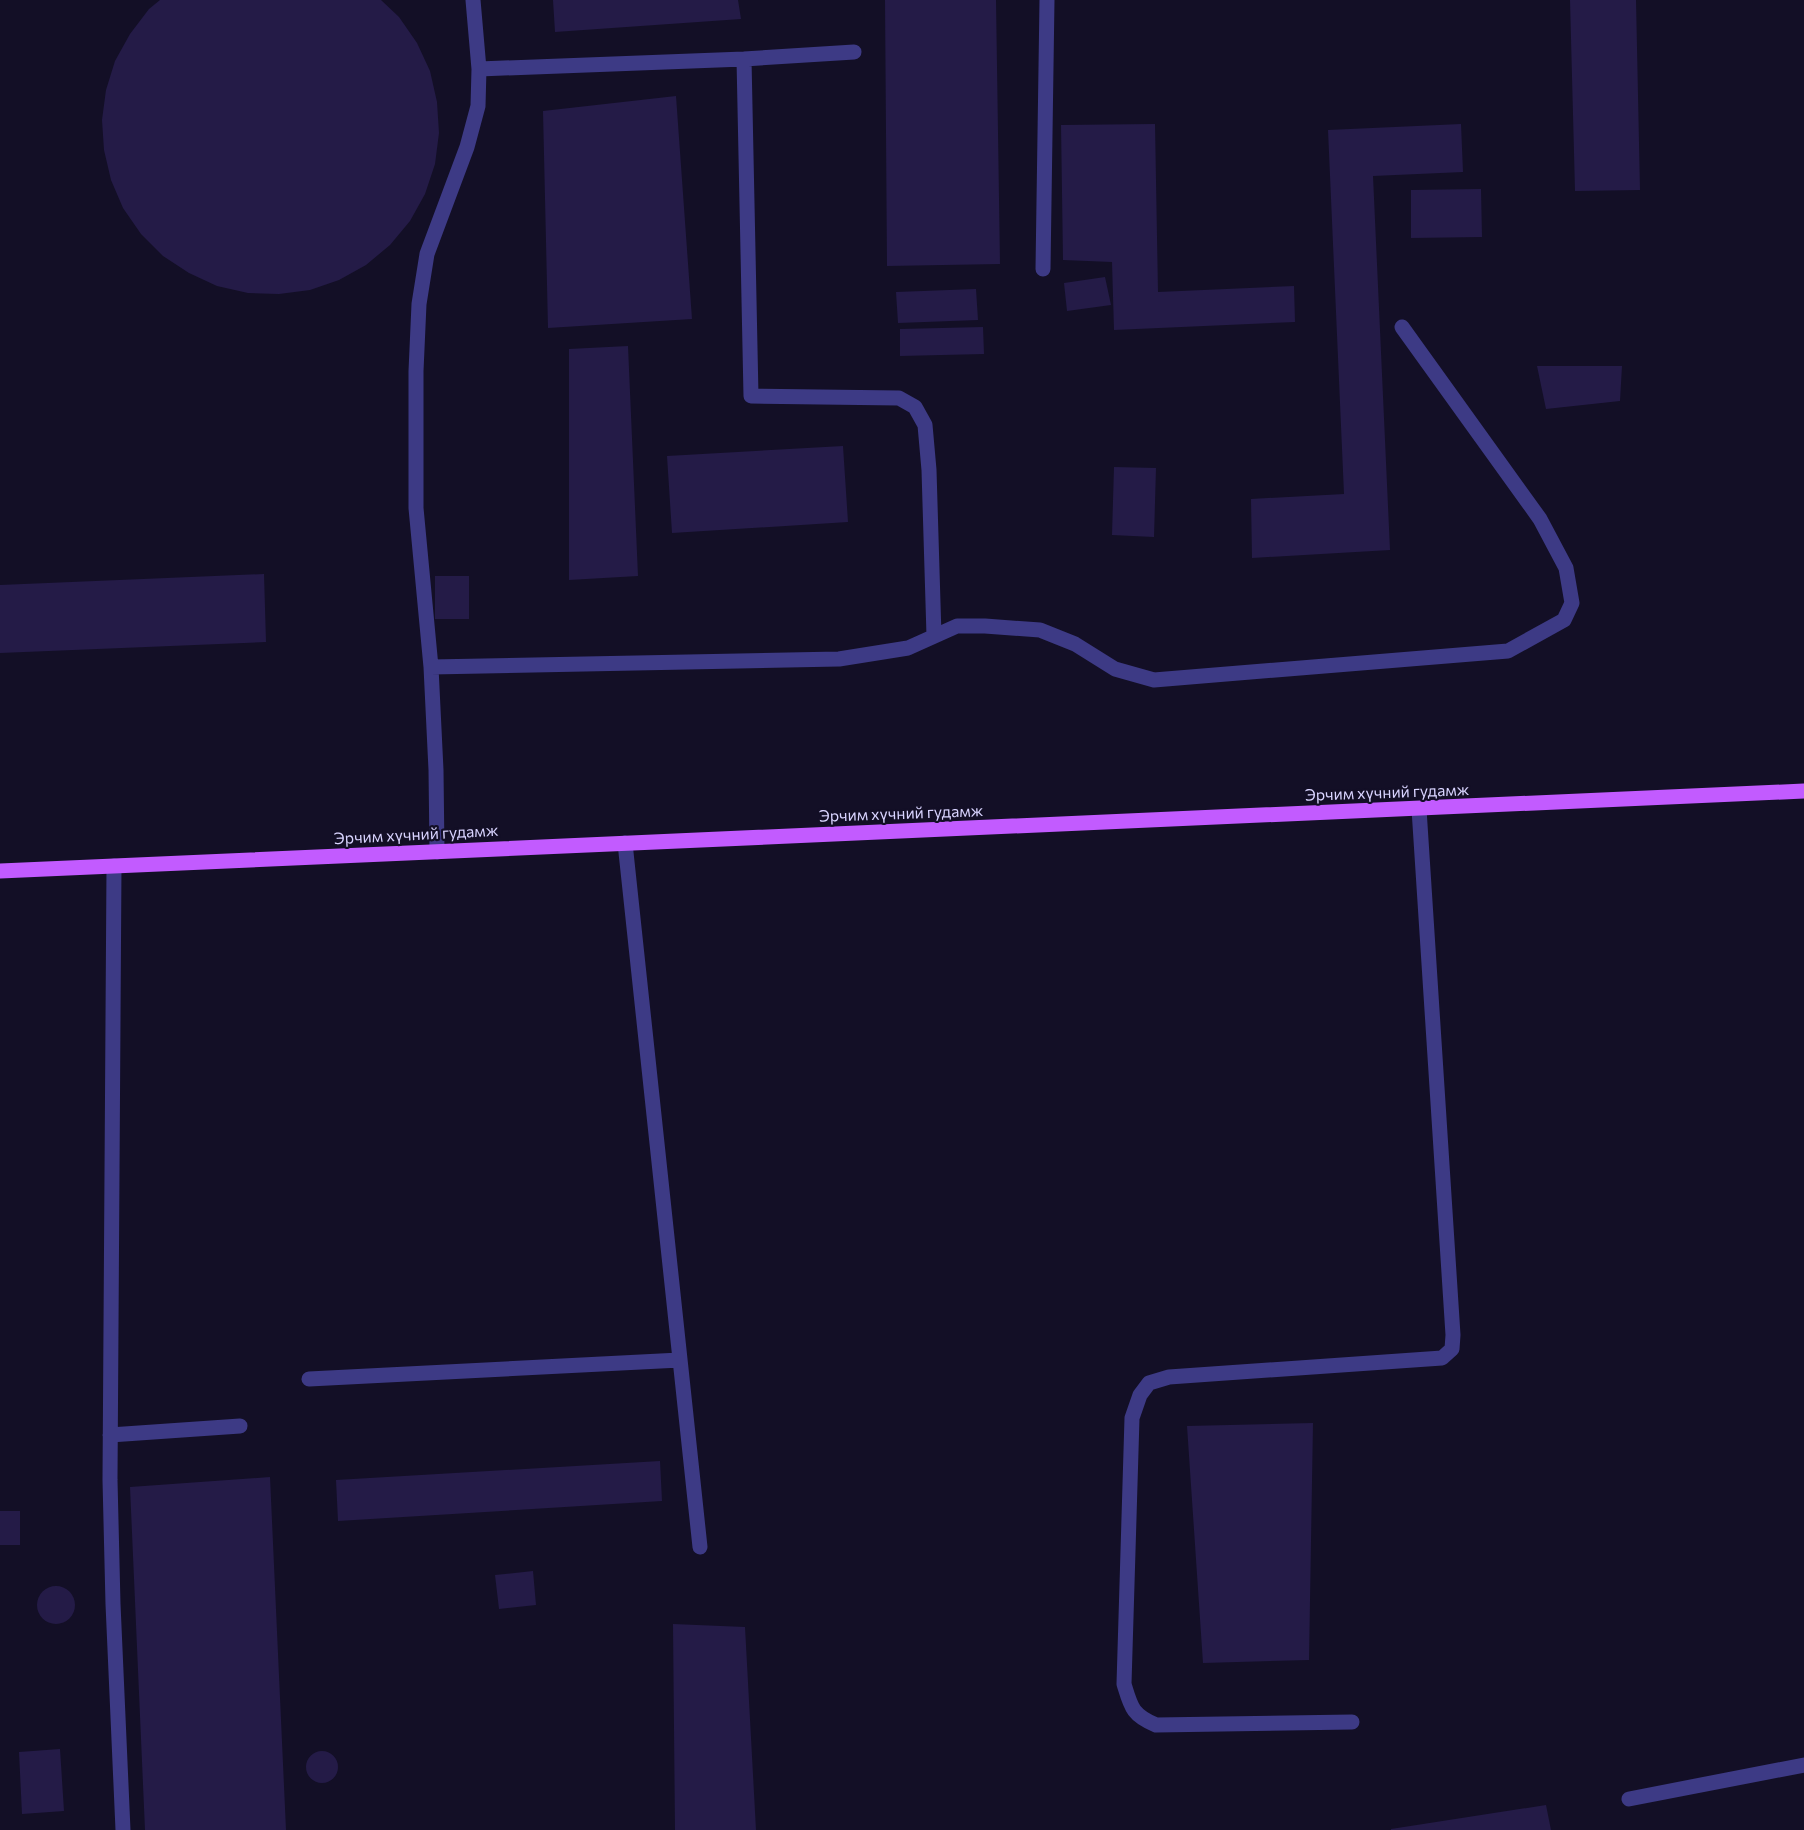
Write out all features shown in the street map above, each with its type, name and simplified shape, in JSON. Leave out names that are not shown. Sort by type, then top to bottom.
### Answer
[{"type":"main road","name":"Эрчим хүчний гудамж","points":[[0,871],[1804,792]]},
{"type":"lane","points":[[437,852],[431,667],[416,508],[416,371],[419,304],[427,254],[467,147],[478,106],[479,69],[473,0]]},
{"type":"lane","points":[[1043,269],[1047,0]]},
{"type":"lane","points":[[479,69],[744,59],[854,52]]},
{"type":"lane","points":[[744,59],[751,396],[899,398],[915,406],[925,425],[929,470],[934,636]]},
{"type":"lane","points":[[431,667],[839,659],[908,648],[957,626],[1040,630],[1075,644],[1115,669],[1154,680],[1508,651],[1564,620],[1572,603],[1566,568],[1540,519],[1402,327]]},
{"type":"lane","points":[[1352,1722],[1156,1725],[1139,1718],[1131,1706],[1124,1684],[1132,1418],[1140,1395],[1149,1383],[1169,1377],[1442,1358],[1452,1349],[1453,1335],[1419,809]]},
{"type":"lane","points":[[625,843],[700,1547]]},
{"type":"lane","points":[[114,866],[110,1435],[113,1604],[123,1830]]},
{"type":"lane","points":[[309,1379],[680,1360]]},
{"type":"lane","points":[[110,1435],[240,1426]]},
{"type":"lane","points":[[1629,1799],[1804,1765]]},
{"type":"building","points":[[160,0],[381,0],[399,17],[417,43],[430,71],[437,102],[439,133],[435,164],[425,194],[410,221],[390,245],[366,265],[339,280],[310,290],[279,294],[248,293],[217,286],[189,273],[163,256],[141,234],[123,208],[111,180],[104,150],[102,120],[106,90],[115,61],[130,34],[149,9]]},
{"type":"building","points":[[553,0],[738,0],[741,19],[555,32]]},
{"type":"building","points":[[885,0],[996,0],[1000,264],[887,266]]},
{"type":"building","points":[[1570,0],[1636,0],[1640,190],[1575,191]]},
{"type":"building","points":[[676,96],[692,319],[548,328],[543,111]]},
{"type":"building","points":[[1155,124],[1158,292],[1294,286],[1295,322],[1114,330],[1112,262],[1063,260],[1061,125]]},
{"type":"building","points":[[1461,124],[1463,172],[1373,176],[1390,550],[1252,558],[1251,499],[1344,494],[1328,130]]},
{"type":"building","points":[[1481,189],[1482,237],[1411,238],[1411,190]]},
{"type":"building","points":[[1105,277],[1111,305],[1067,311],[1064,283]]},
{"type":"building","points":[[976,289],[978,320],[898,323],[896,292]]},
{"type":"building","points":[[983,327],[984,354],[900,356],[900,329]]},
{"type":"building","points":[[628,346],[638,576],[569,580],[569,349]]},
{"type":"building","points":[[1537,366],[1622,366],[1620,401],[1546,409]]},
{"type":"building","points":[[843,446],[848,522],[672,533],[667,456]]},
{"type":"building","points":[[1114,467],[1156,468],[1154,537],[1112,535]]},
{"type":"building","points":[[264,574],[266,642],[0,653],[0,585]]},
{"type":"building","points":[[435,576],[469,576],[469,619],[435,619]]},
{"type":"building","points":[[1313,1423],[1309,1660],[1203,1663],[1187,1426]]},
{"type":"building","points":[[660,1461],[662,1501],[338,1521],[336,1480]]},
{"type":"building","points":[[270,1477],[286,1830],[145,1830],[130,1487]]},
{"type":"building","points":[[0,1511],[20,1511],[20,1545],[0,1545]]},
{"type":"building","points":[[533,1571],[536,1605],[499,1609],[495,1575]]},
{"type":"building","points":[[56,1586],[69,1592],[75,1605],[69,1618],[56,1624],[43,1618],[37,1605],[43,1592]]},
{"type":"building","points":[[673,1624],[745,1627],[756,1830],[675,1830]]},
{"type":"building","points":[[60,1749],[64,1811],[22,1814],[19,1752]]},
{"type":"building","points":[[322,1751],[333,1756],[338,1767],[333,1778],[322,1783],[311,1778],[306,1767],[311,1756]]},
{"type":"building","points":[[1546,1805],[1551,1830],[1391,1830],[1391,1829]]}]
